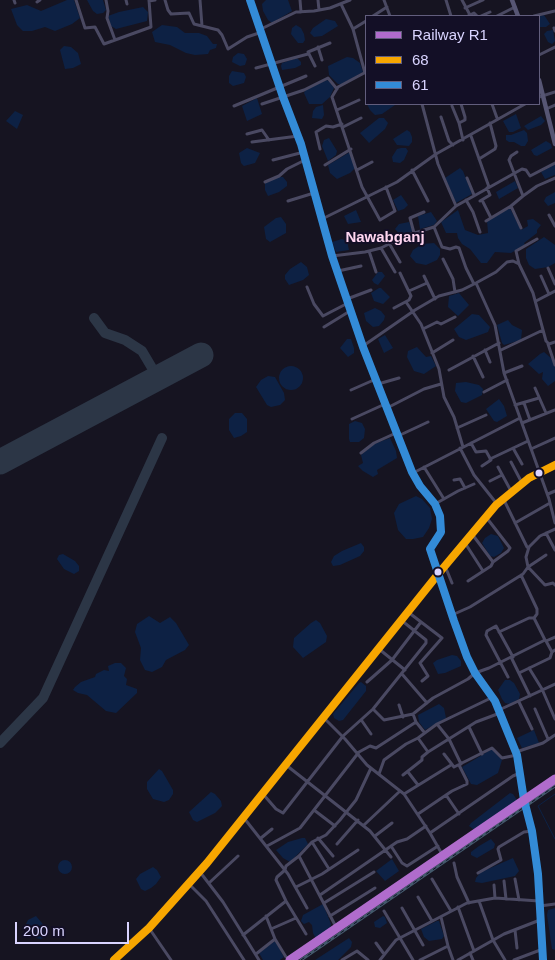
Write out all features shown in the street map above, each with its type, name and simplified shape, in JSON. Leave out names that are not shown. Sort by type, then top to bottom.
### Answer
[{"type":"main road","points":[[114,960],[149,928],[200,872],[401,620],[497,504],[522,483],[555,465]]},
{"type":"street","points":[[76,0],[85,28],[95,27],[104,44],[151,28],[149,0],[155,0]]},
{"type":"street","points":[[106,0],[107,18],[115,40]]},
{"type":"street","points":[[165,0],[170,13],[189,13],[193,23],[214,28],[220,32],[228,49],[290,14],[319,10],[349,0]]},
{"type":"street","points":[[200,0],[202,26]]},
{"type":"street","points":[[250,0],[279,87],[304,152],[332,256],[363,347],[413,474],[435,504],[440,516],[441,532],[430,549],[452,615],[467,657],[475,673],[500,711],[517,753],[538,874],[543,960]]},
{"type":"street","points":[[300,0],[301,12]]},
{"type":"street","points":[[318,0],[319,10]]},
{"type":"street","points":[[384,0],[390,15]]},
{"type":"street","points":[[446,0],[451,15]]},
{"type":"street","points":[[462,0],[468,15]]},
{"type":"street","points":[[465,8],[483,0]]},
{"type":"street","points":[[512,0],[518,15]]},
{"type":"street","points":[[341,4],[353,29],[365,70]]},
{"type":"street","points":[[499,15],[515,7]]},
{"type":"street","points":[[375,15],[386,8]]},
{"type":"street","points":[[538,15],[555,11]]},
{"type":"street","points":[[482,15],[490,12]]},
{"type":"street","points":[[353,29],[365,22]]},
{"type":"street","points":[[256,68],[308,54],[309,51],[330,43]]},
{"type":"street","points":[[318,47],[322,60]]},
{"type":"street","points":[[540,54],[555,47]]},
{"type":"street","points":[[308,54],[315,66]]},
{"type":"street","points":[[365,74],[337,89],[332,97],[366,196],[379,219],[382,220],[394,213],[396,209],[386,187]]},
{"type":"street","points":[[234,106],[306,76]]},
{"type":"street","points":[[262,104],[328,78],[337,89]]},
{"type":"street","points":[[555,92],[541,96],[552,125],[555,144]]},
{"type":"street","points":[[337,110],[359,100]]},
{"type":"street","points":[[422,105],[435,154],[456,206]]},
{"type":"street","points":[[459,124],[466,119],[461,105]]},
{"type":"street","points":[[492,105],[497,118]]},
{"type":"street","points":[[322,219],[397,182],[435,154],[523,105]]},
{"type":"street","points":[[545,110],[555,105]]},
{"type":"street","points":[[452,106],[463,140]]},
{"type":"street","points":[[441,117],[449,141],[453,145]]},
{"type":"street","points":[[320,148],[316,132],[326,126],[342,125],[361,118]]},
{"type":"street","points":[[479,159],[495,149],[496,146],[490,123]]},
{"type":"street","points":[[247,134],[262,130],[268,140]]},
{"type":"street","points":[[252,142],[298,136]]},
{"type":"street","points":[[470,136],[490,195],[481,201],[490,218]]},
{"type":"street","points":[[325,165],[351,148]]},
{"type":"street","points":[[273,160],[304,152]]},
{"type":"street","points":[[518,152],[510,158],[523,196]]},
{"type":"street","points":[[265,182],[306,160]]},
{"type":"street","points":[[357,170],[372,162]]},
{"type":"street","points":[[332,256],[381,248],[414,233],[434,227],[456,206],[514,173],[524,169],[530,176],[555,163]]},
{"type":"street","points":[[412,170],[428,201]]},
{"type":"street","points":[[467,178],[474,195]]},
{"type":"street","points":[[486,221],[511,206],[537,186],[555,178]]},
{"type":"street","points":[[288,201],[314,192]]},
{"type":"street","points":[[466,200],[473,212],[480,232]]},
{"type":"street","points":[[511,206],[521,228]]},
{"type":"street","points":[[414,233],[410,218],[424,212]]},
{"type":"street","points":[[549,215],[555,226]]},
{"type":"street","points":[[434,227],[442,247],[446,249],[460,248],[466,268],[495,325],[506,380],[552,505],[555,522]]},
{"type":"street","points":[[537,239],[516,251],[519,264],[536,301],[543,330],[555,365]]},
{"type":"street","points":[[389,243],[400,262]]},
{"type":"street","points":[[381,248],[395,272]]},
{"type":"street","points":[[369,251],[376,272]]},
{"type":"street","points":[[443,259],[453,279],[455,292]]},
{"type":"street","points":[[363,347],[414,311],[435,299],[475,284],[496,272],[507,262],[513,261],[519,264]]},
{"type":"street","points":[[338,271],[361,266]]},
{"type":"street","points":[[548,268],[555,284]]},
{"type":"street","points":[[394,308],[406,302],[411,296],[400,273]]},
{"type":"street","points":[[424,276],[435,299]]},
{"type":"street","points":[[541,276],[549,294]]},
{"type":"street","points":[[409,291],[427,284]]},
{"type":"street","points":[[307,287],[314,304],[323,316],[347,301],[372,290]]},
{"type":"street","points":[[536,301],[555,291]]},
{"type":"street","points":[[406,302],[414,311],[423,329],[439,369],[444,397],[458,428],[462,447],[474,475],[497,504]]},
{"type":"street","points":[[324,327],[350,311]]},
{"type":"street","points":[[423,329],[437,322],[441,324],[455,317]]},
{"type":"street","points":[[501,350],[543,330]]},
{"type":"street","points":[[432,353],[453,340]]},
{"type":"street","points":[[548,344],[555,342]]},
{"type":"street","points":[[449,370],[500,343]]},
{"type":"street","points":[[485,350],[490,362]]},
{"type":"street","points":[[473,356],[483,377]]},
{"type":"street","points":[[504,373],[522,366]]},
{"type":"street","points":[[351,390],[377,381],[399,378]]},
{"type":"street","points":[[484,392],[506,380]]},
{"type":"street","points":[[352,419],[424,389],[441,384]]},
{"type":"street","points":[[535,388],[546,413]]},
{"type":"street","points":[[515,405],[539,398]]},
{"type":"street","points":[[524,403],[530,420]]},
{"type":"street","points":[[522,424],[555,410]]},
{"type":"street","points":[[458,428],[486,416]]},
{"type":"street","points":[[413,474],[520,418]]},
{"type":"street","points":[[361,453],[374,443],[428,422]]},
{"type":"street","points":[[531,449],[555,438]]},
{"type":"street","points":[[482,466],[490,462],[490,459],[528,442]]},
{"type":"street","points":[[471,443],[476,452],[486,451],[490,459]]},
{"type":"street","points":[[514,448],[522,464]]},
{"type":"street","points":[[510,462],[522,483]]},
{"type":"street","points":[[424,468],[444,498]]},
{"type":"street","points":[[498,468],[511,491]]},
{"type":"street","points":[[490,481],[502,475]]},
{"type":"street","points":[[454,480],[460,478],[465,488]]},
{"type":"street","points":[[435,504],[474,484]]},
{"type":"street","points":[[548,494],[555,492]]},
{"type":"street","points":[[503,498],[527,547],[529,547]]},
{"type":"street","points":[[515,523],[552,505]]},
{"type":"street","points":[[468,581],[492,566],[492,562],[510,548],[486,517]]},
{"type":"street","points":[[555,529],[540,536],[529,547],[526,557],[528,567],[544,585],[552,583],[555,585]]},
{"type":"street","points":[[546,533],[555,550]]},
{"type":"street","points":[[472,534],[492,562]]},
{"type":"street","points":[[465,542],[483,571]]},
{"type":"street","points":[[452,615],[470,607],[521,575],[528,567],[546,555]]},
{"type":"street","points":[[445,566],[452,583]]},
{"type":"street","points":[[521,575],[537,609],[537,614],[534,618]]},
{"type":"street","points":[[408,612],[442,638],[421,662],[428,676],[422,681]]},
{"type":"street","points":[[499,632],[529,618],[534,618]]},
{"type":"street","points":[[519,673],[550,658],[553,651],[545,641],[534,618]]},
{"type":"street","points":[[264,794],[276,809],[283,813],[343,736],[362,721],[402,674],[427,641],[401,620]]},
{"type":"street","points":[[367,682],[392,660],[421,622]]},
{"type":"street","points":[[508,677],[486,635],[487,632],[496,626],[530,696]]},
{"type":"street","points":[[373,709],[384,720],[413,714],[475,673],[555,637]]},
{"type":"street","points":[[378,649],[405,670]]},
{"type":"street","points":[[530,668],[542,689],[555,719]]},
{"type":"street","points":[[402,674],[427,703]]},
{"type":"street","points":[[403,775],[422,760],[422,757],[428,752],[469,727],[555,684]]},
{"type":"street","points":[[379,774],[384,760],[406,744],[437,724],[492,697]]},
{"type":"street","points":[[519,702],[532,729]]},
{"type":"street","points":[[399,705],[403,717]]},
{"type":"street","points":[[535,709],[548,739]]},
{"type":"street","points":[[413,714],[416,722],[424,732]]},
{"type":"street","points":[[324,718],[343,736],[371,768],[404,794],[442,854]]},
{"type":"street","points":[[362,721],[371,734]]},
{"type":"street","points":[[267,846],[300,828],[359,752],[370,746],[376,748],[416,722]]},
{"type":"street","points":[[418,814],[468,782],[449,740],[437,724]]},
{"type":"street","points":[[469,727],[482,754]]},
{"type":"street","points":[[404,794],[451,765],[454,767],[494,748],[502,758],[537,746],[555,735]]},
{"type":"street","points":[[418,738],[428,752]]},
{"type":"street","points":[[444,754],[451,765]]},
{"type":"street","points":[[286,765],[364,825],[391,857]]},
{"type":"street","points":[[306,934],[286,901],[276,880],[277,877],[312,842],[335,826],[360,792],[371,768]]},
{"type":"street","points":[[408,772],[418,785]]},
{"type":"street","points":[[430,833],[513,776],[521,773]]},
{"type":"street","points":[[364,825],[400,791]]},
{"type":"street","points":[[446,795],[459,814]]},
{"type":"street","points":[[314,810],[335,826]]},
{"type":"street","points":[[244,818],[285,870],[307,908]]},
{"type":"street","points":[[337,844],[358,820]]},
{"type":"street","points":[[375,836],[392,823]]},
{"type":"street","points":[[320,895],[391,846],[407,839],[426,826]]},
{"type":"street","points":[[261,838],[272,829]]},
{"type":"street","points":[[478,873],[501,860],[499,847],[524,832],[532,831]]},
{"type":"street","points":[[318,838],[333,856]]},
{"type":"street","points":[[312,842],[329,869]]},
{"type":"street","points":[[391,846],[402,863],[407,866],[438,846]]},
{"type":"street","points":[[296,887],[358,850]]},
{"type":"street","points":[[209,883],[238,856]]},
{"type":"street","points":[[299,856],[334,925]]},
{"type":"street","points":[[454,862],[457,877],[469,903]]},
{"type":"street","points":[[200,872],[223,902],[260,960]]},
{"type":"street","points":[[324,903],[374,872]]},
{"type":"street","points":[[515,879],[520,900]]},
{"type":"street","points":[[432,880],[451,911]]},
{"type":"street","points":[[504,881],[506,899]]},
{"type":"street","points":[[188,884],[208,904],[244,960]]},
{"type":"street","points":[[494,885],[495,898]]},
{"type":"street","points":[[330,916],[375,888]]},
{"type":"street","points":[[418,897],[432,921]]},
{"type":"street","points":[[380,960],[396,940],[469,903],[495,898],[555,904]]},
{"type":"street","points":[[243,935],[286,901]]},
{"type":"street","points":[[479,901],[493,940],[505,960]]},
{"type":"street","points":[[458,907],[474,951]]},
{"type":"street","points":[[402,908],[423,945]]},
{"type":"street","points":[[384,910],[413,960]]},
{"type":"street","points":[[266,916],[286,956]]},
{"type":"street","points":[[441,916],[453,960]]},
{"type":"street","points":[[271,929],[296,918]]},
{"type":"street","points":[[458,960],[493,940],[540,920]]},
{"type":"street","points":[[149,928],[171,960]]},
{"type":"street","points":[[514,930],[517,948]]},
{"type":"street","points":[[256,954],[276,939]]},
{"type":"street","points":[[376,943],[384,954]]},
{"type":"street","points":[[420,960],[448,946]]},
{"type":"street","points":[[514,960],[543,949]]},
{"type":"street","points":[[342,960],[357,951],[368,960]]},
{"type":"street","points":[[470,954],[473,960]]},
{"type":"water","points":[[67,0],[74,0],[80,18],[72,24],[55,31],[45,27],[32,31],[23,31],[17,25],[11,9],[27,5],[41,11]]},
{"type":"water","points":[[87,0],[103,0],[106,10],[103,13],[97,14],[93,11]]},
{"type":"water","points":[[266,0],[288,0],[292,11],[272,23],[263,11],[262,4]]},
{"type":"water","points":[[143,7],[148,12],[147,21],[116,29],[111,26],[108,16]]},
{"type":"water","points":[[544,15],[550,24],[546,27],[540,27],[540,16]]},
{"type":"water","points":[[326,19],[335,21],[338,26],[322,36],[314,37],[310,33],[313,28]]},
{"type":"water","points":[[162,25],[177,27],[185,33],[199,33],[207,36],[213,44],[217,44],[216,48],[210,50],[208,54],[195,55],[170,45],[155,42],[152,32]]},
{"type":"water","points":[[296,25],[301,28],[304,34],[305,40],[303,43],[298,43],[291,34],[292,28]]},
{"type":"water","points":[[553,30],[555,41],[552,44],[548,42],[544,34],[547,31]]},
{"type":"water","points":[[64,46],[71,47],[78,53],[81,64],[65,69],[60,50]]},
{"type":"water","points":[[238,53],[244,54],[247,59],[245,65],[240,66],[232,62],[233,57]]},
{"type":"water","points":[[347,57],[353,58],[360,63],[363,72],[342,84],[338,84],[329,75],[328,66]]},
{"type":"water","points":[[297,58],[301,65],[282,70],[282,63]]},
{"type":"water","points":[[232,71],[244,73],[246,77],[244,83],[233,86],[229,83],[229,76]]},
{"type":"water","points":[[327,80],[334,88],[330,97],[322,104],[309,104],[304,93],[306,89]]},
{"type":"water","points":[[257,98],[262,114],[247,121],[242,106]]},
{"type":"water","points":[[323,105],[324,115],[322,119],[312,118],[316,107]]},
{"type":"water","points":[[368,105],[395,105],[382,114],[375,115]]},
{"type":"water","points":[[15,111],[23,115],[17,129],[6,121]]},
{"type":"water","points":[[516,114],[521,128],[509,132],[503,121]]},
{"type":"water","points":[[541,116],[545,121],[541,125],[528,130],[524,126]]},
{"type":"water","points":[[379,118],[384,118],[388,123],[385,129],[369,143],[360,133]]},
{"type":"water","points":[[407,130],[410,132],[412,142],[409,146],[397,145],[393,139]]},
{"type":"water","points":[[524,130],[527,133],[528,141],[525,146],[506,140],[506,135]]},
{"type":"water","points":[[329,138],[337,151],[336,155],[328,161],[322,146],[324,140]]},
{"type":"water","points":[[546,141],[551,144],[552,148],[537,156],[534,155],[531,150]]},
{"type":"water","points":[[247,148],[260,153],[255,163],[244,166],[241,163],[239,153]]},
{"type":"water","points":[[406,148],[408,151],[404,160],[400,163],[393,162],[392,157],[397,149]]},
{"type":"water","points":[[350,152],[355,168],[350,173],[337,179],[330,173],[328,165]]},
{"type":"water","points":[[555,164],[555,175],[545,179],[541,172]]},
{"type":"water","points":[[460,168],[472,194],[456,203],[445,178]]},
{"type":"water","points":[[283,177],[287,182],[287,186],[279,192],[268,196],[265,190],[265,183]]},
{"type":"water","points":[[515,181],[518,188],[499,199],[496,192]]},
{"type":"water","points":[[555,192],[555,203],[548,206],[544,201],[546,197]]},
{"type":"water","points":[[401,195],[408,205],[398,211],[393,200]]},
{"type":"water","points":[[510,208],[521,230],[528,226],[527,220],[533,219],[541,225],[537,233],[524,243],[525,245],[511,253],[495,252],[487,263],[481,263],[470,249],[462,244],[457,233],[446,233],[441,222],[458,210],[465,230],[478,235],[488,233],[487,221]]},
{"type":"water","points":[[356,210],[361,222],[348,224],[344,216]]},
{"type":"water","points":[[431,212],[437,221],[434,225],[420,229],[418,216]]},
{"type":"water","points":[[281,217],[286,224],[286,233],[270,242],[266,239],[264,227],[276,218]]},
{"type":"water","points":[[409,222],[413,231],[401,236],[395,229],[399,224]]},
{"type":"water","points":[[544,237],[555,245],[555,263],[548,267],[535,269],[529,265],[526,258],[526,249]]},
{"type":"water","points":[[342,239],[347,241],[349,250],[336,252],[332,242]]},
{"type":"water","points":[[434,243],[440,249],[440,255],[437,260],[426,265],[416,263],[410,256],[413,250],[422,244]]},
{"type":"water","points":[[301,262],[307,267],[309,275],[303,280],[289,285],[285,275],[290,269]]},
{"type":"water","points":[[378,272],[382,272],[385,276],[378,285],[372,280]]},
{"type":"water","points":[[379,288],[390,297],[383,304],[374,301],[371,293]]},
{"type":"water","points":[[459,293],[469,305],[458,316],[448,307],[449,296]]},
{"type":"water","points":[[375,308],[385,316],[379,326],[373,327],[366,321],[364,313]]},
{"type":"water","points":[[472,314],[479,315],[490,327],[488,332],[466,340],[459,337],[454,329]]},
{"type":"water","points":[[508,320],[512,325],[522,330],[521,340],[504,345],[497,325]]},
{"type":"water","points":[[385,335],[393,348],[384,353],[378,339]]},
{"type":"water","points":[[347,339],[351,339],[354,348],[354,353],[348,357],[340,348]]},
{"type":"water","points":[[417,347],[426,357],[431,356],[436,366],[424,374],[414,371],[407,357],[408,351]]},
{"type":"water","points":[[544,352],[555,365],[555,381],[548,386],[542,379],[543,372],[539,374],[528,364]]},
{"type":"water","points":[[291,366],[300,369],[303,378],[300,387],[291,390],[282,387],[279,378],[282,369]]},
{"type":"water","points":[[268,376],[275,377],[284,393],[285,400],[280,405],[271,407],[267,405],[256,387],[261,380]]},
{"type":"water","points":[[466,382],[479,385],[483,389],[482,395],[466,403],[461,402],[455,391],[456,383]]},
{"type":"water","points":[[499,399],[504,406],[507,416],[497,422],[494,421],[486,409]]},
{"type":"water","points":[[235,413],[242,413],[247,419],[247,432],[234,438],[229,430],[229,419]]},
{"type":"water","points":[[355,421],[362,423],[365,429],[364,438],[359,442],[350,442],[349,424]]},
{"type":"water","points":[[390,438],[397,458],[377,470],[378,474],[373,477],[363,471],[358,466],[363,463],[361,455],[374,444]]},
{"type":"water","points":[[416,496],[422,499],[430,508],[432,519],[423,537],[406,539],[398,530],[394,513],[399,504]]},
{"type":"water","points":[[491,534],[498,536],[504,548],[501,553],[494,557],[490,556],[482,543]]},
{"type":"water","points":[[361,543],[364,551],[360,556],[333,566],[331,562],[334,556]]},
{"type":"water","points":[[63,554],[75,561],[79,566],[79,571],[74,574],[64,569],[57,559],[59,555]]},
{"type":"water","points":[[149,616],[160,623],[170,617],[176,623],[189,645],[185,650],[166,660],[162,667],[152,672],[145,670],[140,660],[141,648],[135,632],[137,624]]},
{"type":"water","points":[[316,620],[320,623],[327,636],[326,642],[303,658],[293,647],[294,638]]},
{"type":"water","points":[[452,655],[457,656],[461,661],[461,666],[438,674],[433,663]]},
{"type":"water","points":[[121,663],[126,668],[124,676],[127,679],[126,685],[137,689],[137,693],[116,713],[106,711],[87,695],[73,690],[81,682],[95,677],[96,674],[104,670],[109,671],[108,666]]},
{"type":"water","points":[[505,680],[510,680],[514,683],[520,694],[519,699],[510,704],[505,703],[498,690]]},
{"type":"water","points":[[361,682],[366,686],[366,691],[343,720],[339,721],[334,718],[333,714]]},
{"type":"water","points":[[439,704],[444,708],[446,718],[425,730],[419,722],[418,715]]},
{"type":"water","points":[[534,730],[539,743],[522,748],[517,738]]},
{"type":"water","points":[[492,749],[502,760],[498,773],[477,785],[471,784],[462,767]]},
{"type":"water","points":[[159,769],[173,790],[169,800],[164,802],[153,799],[147,789],[147,782]]},
{"type":"water","points":[[211,792],[221,801],[222,806],[215,813],[197,822],[193,820],[189,812]]},
{"type":"water","points":[[510,793],[517,800],[476,829],[469,826],[471,823]]},
{"type":"water","points":[[305,838],[308,844],[290,862],[283,858],[276,850],[288,842]]},
{"type":"water","points":[[491,839],[495,844],[494,848],[477,858],[471,855],[471,852]]},
{"type":"water","points":[[513,858],[519,871],[515,876],[482,883],[475,882],[481,872]]},
{"type":"water","points":[[392,859],[399,871],[385,881],[376,871]]},
{"type":"water","points":[[62,860],[68,860],[72,867],[68,874],[62,874],[58,870],[58,864]]},
{"type":"water","points":[[153,867],[161,877],[156,884],[145,891],[141,889],[136,879],[140,874]]},
{"type":"water","points":[[323,904],[331,924],[330,929],[315,937],[312,925],[309,922],[304,924],[301,921],[303,915]]},
{"type":"water","points":[[555,908],[555,950],[552,949],[547,915],[548,910]]},
{"type":"water","points":[[36,916],[47,929],[48,934],[44,938],[36,938],[26,924],[28,920]]},
{"type":"water","points":[[383,916],[387,923],[380,928],[375,927],[374,922]]},
{"type":"water","points":[[439,921],[444,936],[442,939],[429,941],[424,937],[421,929]]},
{"type":"water","points":[[349,938],[352,942],[351,947],[338,960],[315,960]]},
{"type":"water","points":[[275,941],[284,957],[280,960],[263,960],[259,953]]},
{"type":"waterway","points":[[555,794],[538,806],[555,839]]},
{"type":"taxiway","points":[[94,318],[105,333],[125,340],[142,351],[158,378]]},
{"type":"taxiway","points":[[0,743],[43,698],[162,438]]},
{"type":"runway","points":[[0,462],[201,355]]},
{"type":"railway","points":[[301,960],[555,786]]},
{"type":"rail line","name":"R1","points":[[290,960],[555,779]]},
{"type":"transit line","name":"61","points":[[250,0],[301,144],[332,256],[363,347],[412,472],[420,486],[435,504],[440,516],[441,532],[430,549],[454,621],[467,657],[475,673],[495,701],[517,755],[524,800],[532,831],[538,874],[543,960]]},
{"type":"transit line","name":"68","points":[[114,960],[149,928],[207,863],[439,573],[496,505],[529,478],[555,465]]},
{"type":"district","name":"Nawabganj","points":[[385,238]]}]
